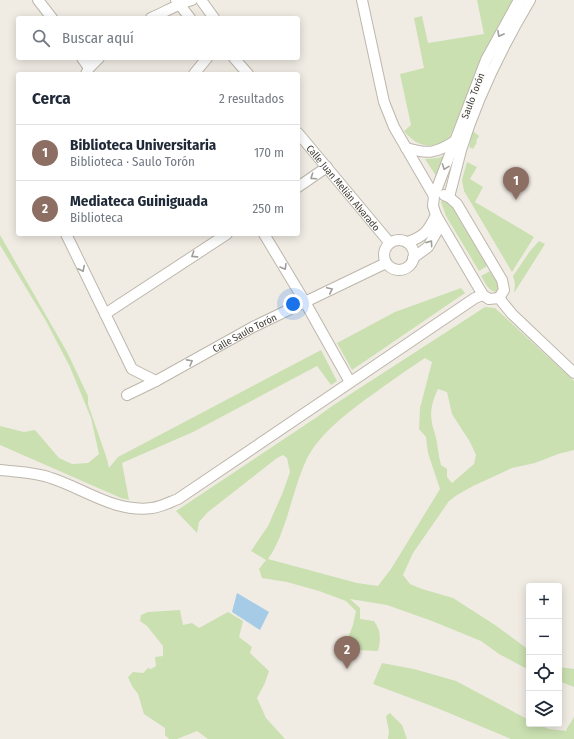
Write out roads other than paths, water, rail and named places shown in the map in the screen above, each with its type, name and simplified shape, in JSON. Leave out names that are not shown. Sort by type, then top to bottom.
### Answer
[{"type":"street","points":[[38,0],[50,16]]},
{"type":"street","points":[[156,16],[170,10],[178,2],[192,0]]},
{"type":"street","points":[[202,0],[213,16]]},
{"type":"street","points":[[362,0],[384,102],[394,127],[434,196],[433,206],[436,216],[483,295],[489,299],[498,298],[504,290],[502,280],[457,204],[449,197],[442,194],[434,196]]},
{"type":"street","name":"Saulo Torón","points":[[434,196],[486,60],[519,0]]},
{"type":"street","name":"Saulo Torón","points":[[449,197],[462,150],[481,98],[511,33],[530,0]]},
{"type":"street","points":[[178,2],[188,16]]},
{"type":"street","points":[[83,60],[88,71],[97,60]]},
{"type":"street","points":[[196,72],[205,60]]},
{"type":"street","points":[[236,60],[246,72]]},
{"type":"street","name":"Calle Juan Melián Alvarado","points":[[300,135],[389,242]]},
{"type":"street","points":[[406,148],[422,152],[434,152],[455,141]]},
{"type":"street","points":[[300,186],[327,167]]},
{"type":"street","points":[[408,242],[420,238],[428,230],[436,216]]},
{"type":"street","points":[[413,258],[413,249],[408,242],[399,239],[389,242],[383,252],[386,264],[395,270],[407,268],[413,258],[428,247],[441,224]]},
{"type":"street","points":[[68,236],[132,369],[156,381]]},
{"type":"street","points":[[265,236],[305,302],[350,382]]},
{"type":"street","points":[[105,314],[215,237]]},
{"type":"street","name":"Calle Saulo Torón","points":[[127,395],[156,381],[254,327],[386,264]]},
{"type":"street","points":[[0,470],[34,474],[51,478],[116,506],[136,509],[154,508],[178,499],[475,298],[483,295]]},
{"type":"street","points":[[498,298],[512,314],[574,374]]},
{"type":"water","points":[[237,593],[269,612],[260,630],[232,612]]},
{"type":"place","name":"Biblioteca Universitaria","points":[[516,200]]},
{"type":"place","name":"Mediateca Guiniguada","points":[[347,669]]}]
